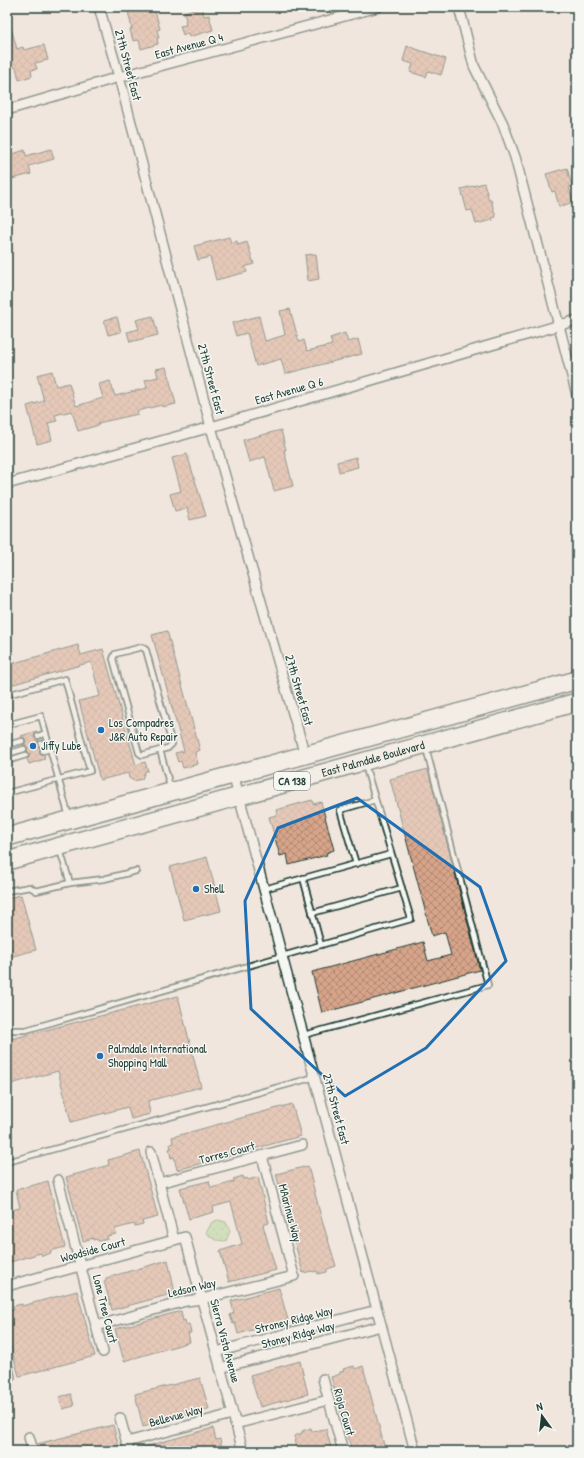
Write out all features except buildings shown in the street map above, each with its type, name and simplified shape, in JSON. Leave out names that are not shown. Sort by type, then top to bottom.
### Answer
[{"type":"highway","name":"East Palmdale Boulevard","points":[[7,837],[577,680]]},
{"type":"highway","name":"East Palmdale Boulevard","points":[[7,861],[577,702]]},
{"type":"street","name":"27th Street East","points":[[99,7],[119,77],[211,427],[305,755]]},
{"type":"street","name":"East Avenue Q 4","points":[[7,110],[119,77],[378,7]]},
{"type":"street","points":[[459,7],[474,66],[503,124],[515,158],[577,395]]},
{"type":"street","name":"East Avenue Q 6","points":[[7,484],[211,427],[577,320]]},
{"type":"street","name":"27th Street East","points":[[234,774],[415,1451]]},
{"type":"street","name":"Torres Court","points":[[159,1184],[302,1145]]},
{"type":"street","points":[[151,1152],[174,1240]]},
{"type":"street","name":"MAarinus Way","points":[[262,1156],[294,1276]]},
{"type":"street","name":"Lone Tree Court","points":[[58,1180],[103,1352]]},
{"type":"street","name":"Woodside Court","points":[[7,1286],[185,1237]]},
{"type":"street","name":"Sierra Vista Avenue","points":[[185,1237],[242,1451]]},
{"type":"street","name":"Ledson Way","points":[[96,1326],[186,1301],[202,1299],[294,1276]]},
{"type":"street","name":"Stroney Ridge Way","points":[[216,1352],[378,1310]]},
{"type":"street","name":"Stoney Ridge Way","points":[[220,1368],[381,1326]]},
{"type":"street","points":[[7,1366],[10,1377]]},
{"type":"street","name":"Rioja Court","points":[[323,1379],[343,1451]]},
{"type":"street","points":[[235,1424],[328,1400]]},
{"type":"street","name":"Bellevue Way","points":[[127,1442],[232,1414]]},
{"type":"street","points":[[120,1418],[129,1451]]},
{"type":"street","points":[[29,1437],[33,1451]]},
{"type":"lane","points":[[142,647],[146,650],[172,744],[168,748],[160,750],[142,755],[139,753],[113,659],[115,654],[142,647]]},
{"type":"lane","points":[[7,695],[65,679],[90,771],[7,792]]},
{"type":"lane","points":[[7,725],[41,716],[70,819]]},
{"type":"lane","points":[[38,736],[46,733]]},
{"type":"lane","points":[[7,745],[22,741]]},
{"type":"lane","points":[[41,744],[48,742]]},
{"type":"lane","points":[[304,1035],[488,985],[425,745]]},
{"type":"lane","points":[[7,754],[24,749]]},
{"type":"lane","points":[[43,751],[50,749]]},
{"type":"lane","points":[[160,750],[171,791]]},
{"type":"lane","points":[[7,761],[26,755]]},
{"type":"lane","points":[[7,1030],[26,1030],[411,919],[364,761]]},
{"type":"lane","points":[[356,864],[340,810],[375,800]]},
{"type":"lane","points":[[59,846],[70,883]]},
{"type":"lane","points":[[264,889],[391,854]]},
{"type":"lane","points":[[7,892],[30,887],[36,891],[70,883],[104,880],[136,871]]},
{"type":"lane","points":[[303,878],[321,945]]},
{"type":"lane","points":[[312,913],[402,888]]},
{"type":"lane","points":[[7,960],[9,971]]},
{"type":"lane","points":[[7,1162],[315,1077]]},
{"type":"highlighted area","points":[[357,798],[480,887],[506,961],[426,1048],[345,1096],[251,1009],[245,901],[278,828]]},
{"type":"green space","points":[[218,1220],[226,1222],[230,1231],[226,1241],[215,1240],[206,1233],[212,1222]]},
{"type":"place","name":"Los Compadres J&R Auto Repair","points":[[101,730]]},
{"type":"place","name":"Jiffy Lube","points":[[33,746]]},
{"type":"place","name":"Shell","points":[[196,889]]},
{"type":"place","name":"Palmdale International Shopping Mall","points":[[100,1056]]}]
